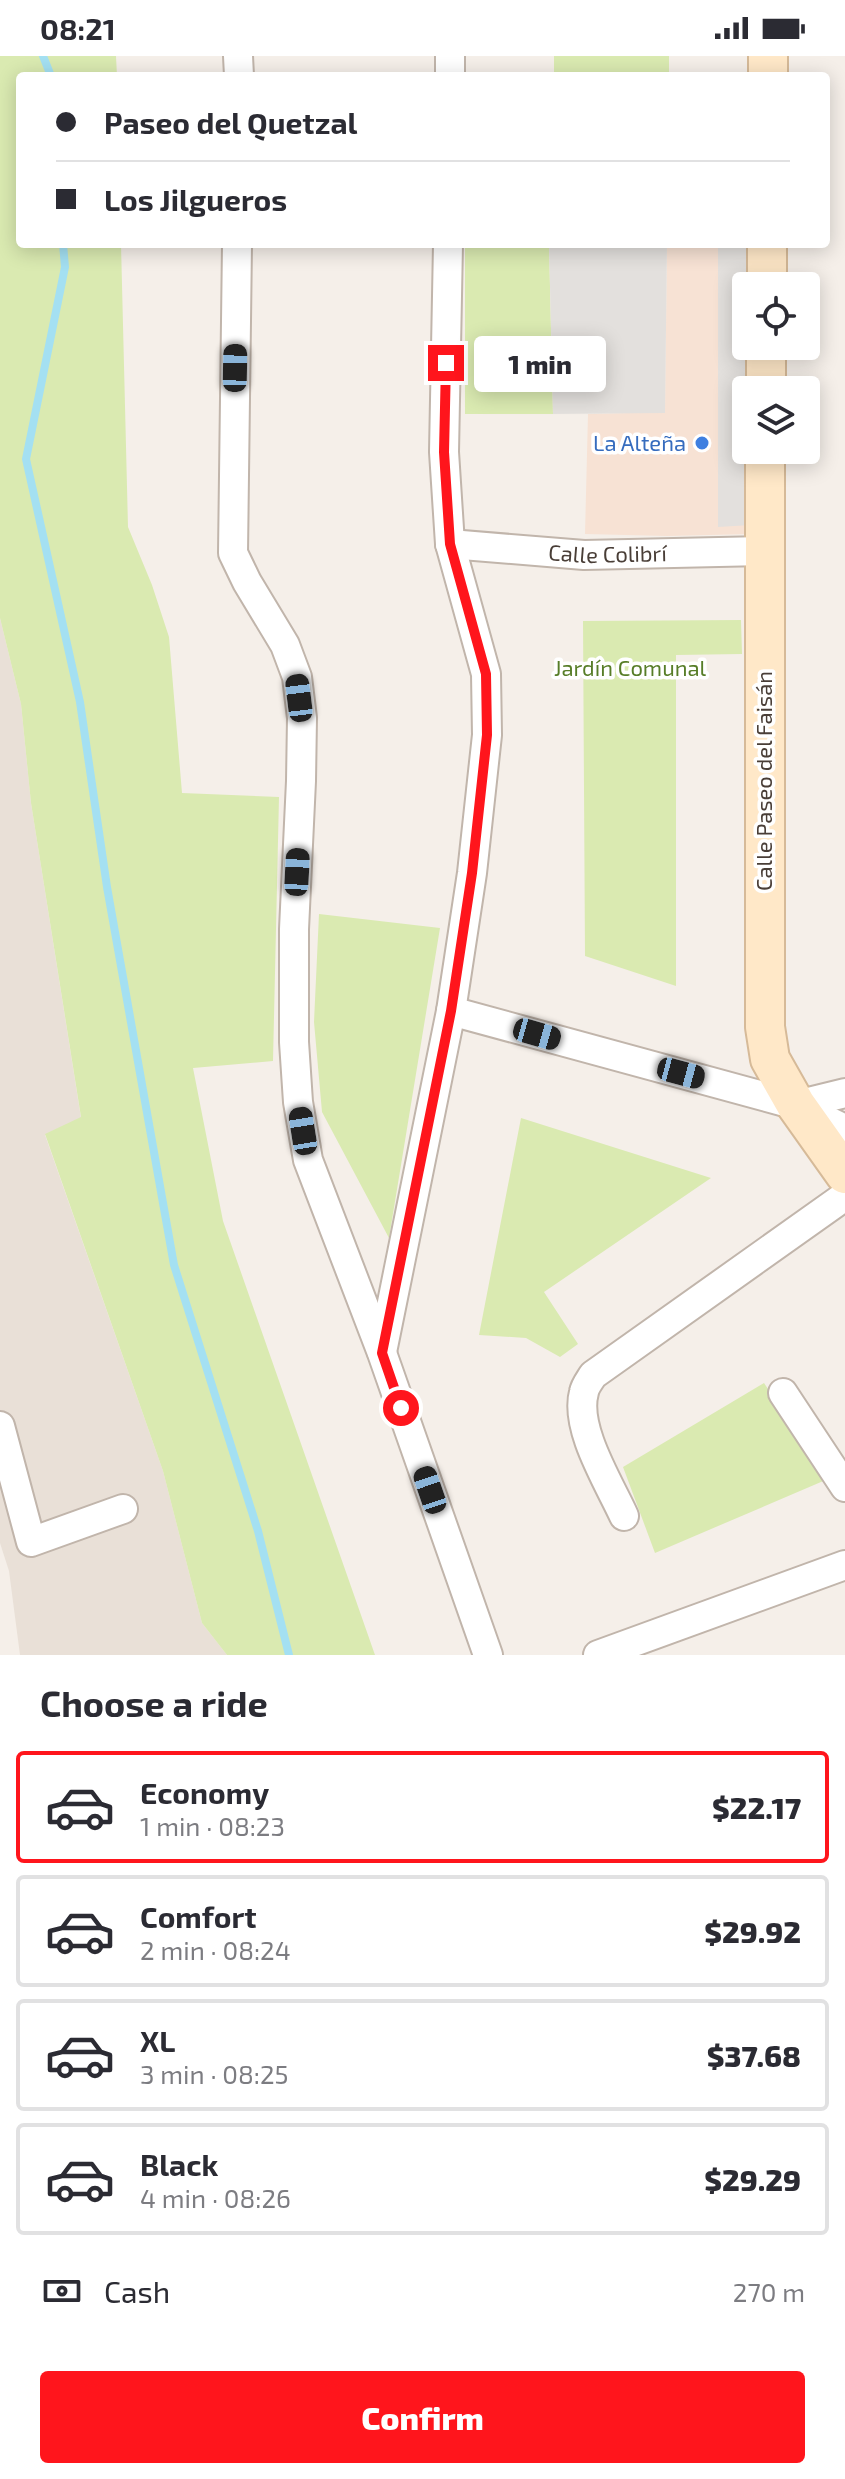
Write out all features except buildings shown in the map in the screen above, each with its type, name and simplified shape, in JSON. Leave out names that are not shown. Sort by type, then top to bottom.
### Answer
[{"type":"street","points":[[237,248],[233,553],[285,645],[297,677],[302,718],[294,929],[294,1042],[298,1102],[308,1160],[382,1353],[488,1655]]},
{"type":"street","points":[[382,1353],[451,1011],[472,873],[487,735],[486,674],[450,544],[444,452],[448,248]]},
{"type":"street","points":[[767,248],[767,272]]},
{"type":"street","name":"Calle Paseo del Faisán","points":[[765,464],[765,1027],[770,1059],[796,1105],[845,1174]]},
{"type":"street","name":"Calle Colibrí","points":[[450,544],[584,555],[764,551]]},
{"type":"street","points":[[451,1011],[796,1105],[845,1129]]},
{"type":"street","points":[[796,1105],[845,1093]]},
{"type":"street","points":[[624,1516],[589,1439],[583,1416],[584,1391],[593,1375],[845,1196]]},
{"type":"street","points":[[783,1393],[845,1487]]},
{"type":"street","points":[[0,1426],[31,1542],[123,1509]]},
{"type":"street","points":[[598,1655],[845,1565]]},
{"type":"shaded area","points":[[549,248],[667,248],[665,413],[553,414]]},
{"type":"shaded area","points":[[667,248],[749,248],[747,272],[732,272],[732,360],[746,360],[746,376],[732,376],[732,464],[747,464],[751,534],[585,534],[588,414],[665,412]]},
{"type":"shaded area","points":[[718,248],[749,248],[748,272],[732,272],[732,360],[749,360],[750,376],[732,376],[732,464],[747,464],[751,525],[718,527]]},
{"type":"shaded area","points":[[0,618],[21,704],[31,803],[81,1118],[45,1135],[163,1471],[202,1623],[227,1655],[20,1655],[9,1571],[0,1543]]},
{"type":"green space","points":[[0,56],[116,56],[117,72],[16,72],[16,248],[121,248],[128,527],[169,637],[182,793],[279,797],[273,1061],[193,1068],[223,1221],[375,1655],[227,1655],[202,1623],[163,1471],[45,1134],[81,1117],[31,803],[21,704],[0,618]]},
{"type":"green space","points":[[554,56],[669,56],[669,72],[554,72]]},
{"type":"green space","points":[[465,248],[549,248],[553,414],[465,414]]},
{"type":"green space","name":"Jardín Comunal","points":[[741,620],[742,654],[676,655],[676,986],[585,956],[583,621]]},
{"type":"green space","points":[[319,914],[440,928],[389,1238],[322,1112],[314,1022]]},
{"type":"green space","points":[[521,1118],[711,1178],[544,1292],[578,1344],[560,1357],[526,1338],[479,1335]]},
{"type":"green space","points":[[764,1383],[828,1479],[655,1553],[623,1467]]},
{"type":"waterway","points":[[43,56],[49,72]]},
{"type":"waterway","points":[[63,248],[65,267],[26,459],[80,702],[107,887],[174,1265],[258,1531],[289,1655]]},
{"type":"place","name":"La Alteña","points":[[702,443]]},
{"type":"route","points":[[401,1408],[382,1353],[451,1011],[472,873],[487,735],[486,674],[450,544],[444,452],[446,363]]}]
